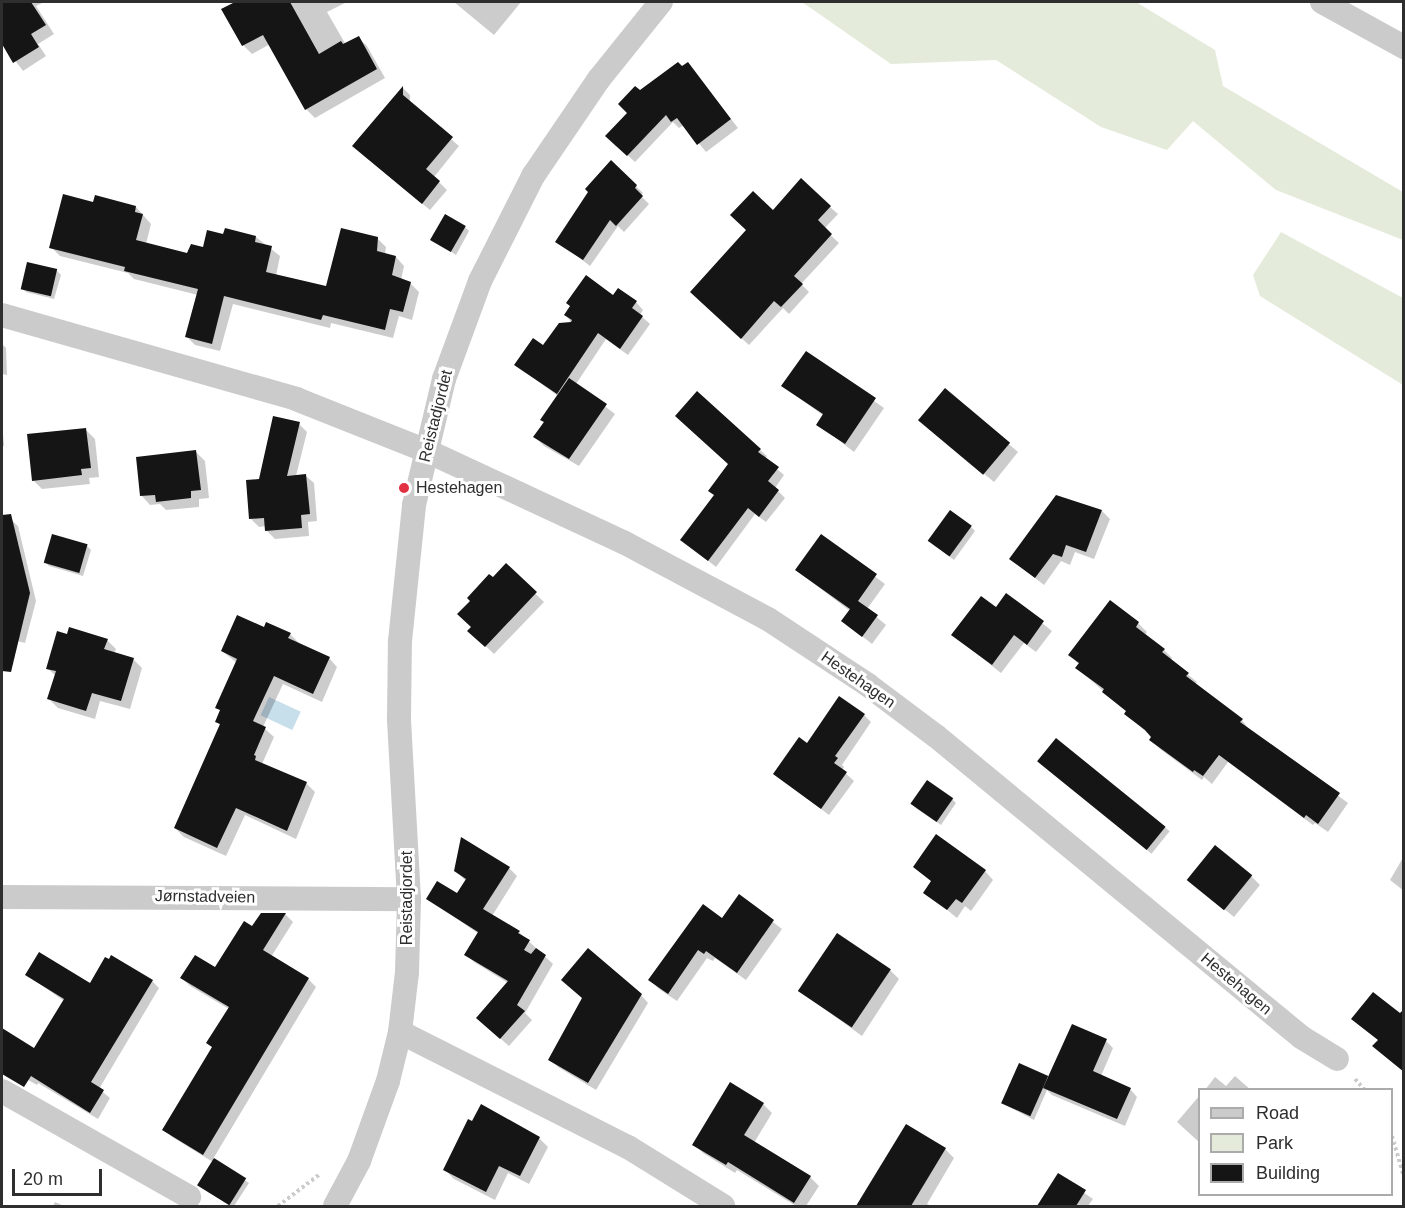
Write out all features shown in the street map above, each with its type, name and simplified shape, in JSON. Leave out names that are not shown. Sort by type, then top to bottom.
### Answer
[{"type":"street","name":"Reistadjordet","points":[[335,1206],[359,1161],[388,1081],[400,1032],[407,972],[409,899],[399,717],[399,641],[414,505],[444,379],[480,281],[533,176],[598,79],[661,2]]},
{"type":"street","points":[[1322,2],[1404,47]]},
{"type":"street","name":"Hestehagen","points":[[2,315],[296,399],[427,451],[636,548],[768,619],[868,685],[936,736],[1301,1037],[1337,1059]]},
{"type":"street","name":"Jørnstadveien","points":[[2,897],[409,899]]},
{"type":"street","points":[[400,1032],[628,1147],[723,1206]]},
{"type":"street","points":[[2,1091],[189,1197]]},
{"type":"path","points":[[1393,1139],[1404,1177]]},
{"type":"green space","points":[[802,2],[1136,2],[1215,50],[1223,86],[1403,192],[1403,240],[1276,190],[1193,121],[1167,150],[1101,127],[996,60],[891,64]]},
{"type":"green space","points":[[1281,232],[1403,298],[1403,385],[1260,296],[1253,275]]},
{"type":"water","points":[[269,697],[301,712],[292,730],[261,715]]},
{"type":"building","points":[[2,2],[31,2],[46,25],[31,34],[39,47],[13,63],[2,44]]},
{"type":"building","points":[[235,2],[290,2],[319,54],[341,41],[343,44],[359,36],[377,69],[305,110],[263,35],[242,46],[221,9]]},
{"type":"building","points":[[678,62],[682,66],[688,62],[731,119],[697,145],[677,118],[671,122],[666,115],[627,156],[605,136],[627,113],[618,104],[635,86],[640,90]]},
{"type":"building","points":[[403,86],[403,95],[453,137],[426,169],[440,181],[422,204],[352,146]]},
{"type":"building","points":[[611,160],[637,185],[635,188],[643,196],[616,226],[610,220],[583,260],[555,242],[588,192],[585,189]]},
{"type":"building","points":[[801,178],[831,206],[818,220],[832,234],[794,276],[803,284],[781,307],[774,301],[741,339],[690,292],[746,230],[730,215],[753,191],[773,210]]},
{"type":"building","points":[[63,194],[93,202],[95,195],[136,206],[135,212],[143,214],[136,240],[187,253],[191,244],[203,247],[207,230],[223,234],[225,228],[256,236],[255,242],[272,246],[266,272],[326,286],[341,228],[378,237],[377,251],[396,256],[392,275],[411,282],[403,312],[390,309],[385,330],[323,315],[321,320],[224,296],[212,344],[185,337],[198,289],[124,271],[125,267],[49,248]]},
{"type":"building","points":[[445,214],[466,226],[451,252],[430,240]]},
{"type":"building","points":[[27,262],[57,269],[51,296],[21,289]]},
{"type":"building","points":[[586,275],[613,295],[618,288],[637,301],[632,308],[643,316],[620,349],[598,333],[557,394],[514,365],[533,338],[543,345],[559,323],[571,322],[572,320],[564,315],[570,306],[566,303]]},
{"type":"building","points":[[806,351],[876,398],[845,444],[816,425],[823,414],[781,386]]},
{"type":"building","points":[[569,378],[607,404],[569,459],[533,437],[544,422],[540,420]]},
{"type":"building","points":[[945,388],[1010,443],[983,475],[918,420]]},
{"type":"building","points":[[697,391],[761,449],[758,452],[779,467],[768,481],[779,490],[759,517],[748,508],[708,561],[680,540],[714,495],[708,491],[728,464],[675,416]]},
{"type":"building","points":[[273,416],[300,422],[287,476],[306,474],[310,514],[301,515],[302,528],[265,531],[264,518],[249,519],[246,480],[259,479]]},
{"type":"building","points":[[86,428],[91,468],[81,469],[82,475],[32,481],[27,434]]},
{"type":"building","points":[[196,450],[201,490],[191,491],[191,498],[156,502],[155,495],[140,496],[136,457]]},
{"type":"building","points":[[1056,495],[1102,510],[1086,552],[1066,545],[1062,557],[1053,554],[1035,578],[1009,559]]},
{"type":"building","points":[[950,510],[972,526],[950,557],[928,541]]},
{"type":"building","points":[[11,514],[30,593],[11,672],[2,671],[2,515]]},
{"type":"building","points":[[52,534],[88,544],[79,573],[44,563]]},
{"type":"building","points":[[821,534],[877,574],[858,601],[878,615],[862,637],[841,621],[850,609],[795,570]]},
{"type":"building","points":[[506,563],[537,592],[485,647],[467,631],[471,627],[457,614],[470,601],[467,598],[489,574],[493,577]]},
{"type":"building","points":[[1006,593],[1044,621],[1027,645],[1014,635],[992,665],[951,635],[981,596],[996,607]]},
{"type":"building","points":[[1110,600],[1139,622],[1136,627],[1165,649],[1162,652],[1189,673],[1186,676],[1243,719],[1240,722],[1340,793],[1318,824],[1306,815],[1304,818],[1219,755],[1203,776],[1194,770],[1193,772],[1149,740],[1151,737],[1145,730],[1124,714],[1126,711],[1102,692],[1104,689],[1075,668],[1079,663],[1068,655]]},
{"type":"building","points":[[237,615],[264,627],[266,622],[291,633],[288,638],[330,657],[313,694],[274,676],[253,721],[266,727],[254,755],[255,760],[307,782],[287,831],[236,808],[217,848],[174,828],[220,724],[215,722],[220,710],[215,708],[237,659],[221,651]]},
{"type":"building","points":[[69,627],[108,639],[104,649],[134,658],[121,701],[92,693],[86,711],[47,699],[56,671],[46,669],[57,631],[67,634]]},
{"type":"building","points":[[839,696],[865,714],[835,756],[838,758],[834,763],[847,772],[821,809],[773,774],[799,737],[807,743]]},
{"type":"building","points":[[1056,738],[1166,827],[1147,850],[1037,761]]},
{"type":"building","points":[[927,780],[953,798],[937,822],[910,804]]},
{"type":"building","points":[[936,834],[986,870],[962,903],[956,899],[947,910],[923,893],[931,881],[913,867]]},
{"type":"building","points":[[461,837],[510,867],[483,909],[520,931],[518,933],[530,940],[524,950],[531,954],[536,948],[546,955],[517,1005],[525,1011],[500,1039],[476,1018],[508,981],[464,955],[478,932],[426,899],[437,881],[457,893],[466,879],[454,871]]},
{"type":"building","points":[[1215,845],[1252,875],[1224,910],[1187,880]]},
{"type":"building","points":[[739,894],[774,920],[737,973],[706,951],[704,954],[698,950],[668,994],[648,980],[703,904],[722,918]]},
{"type":"building","points":[[261,913],[286,913],[263,950],[309,978],[203,1155],[162,1130],[212,1047],[206,1043],[229,1007],[180,978],[195,955],[215,967],[244,921],[252,926]]},
{"type":"building","points":[[837,933],[891,969],[852,1027],[798,991]]},
{"type":"building","points":[[588,948],[642,994],[588,1083],[548,1060],[582,998],[561,980]]},
{"type":"building","points":[[39,952],[90,983],[105,957],[109,959],[111,955],[153,980],[91,1082],[104,1090],[90,1113],[31,1076],[24,1087],[2,1074],[2,1028],[34,1048],[64,999],[25,975]]},
{"type":"building","points":[[1373,992],[1400,1013],[1404,1009],[1404,1072],[1372,1046],[1378,1040],[1351,1019]]},
{"type":"building","points":[[1072,1024],[1107,1039],[1093,1071],[1131,1088],[1117,1119],[1043,1088]]},
{"type":"building","points":[[1019,1063],[1048,1076],[1030,1116],[1001,1103]]},
{"type":"building","points":[[730,1082],[764,1103],[744,1135],[811,1176],[794,1203],[728,1162],[726,1165],[692,1145]]},
{"type":"building","points":[[481,1104],[540,1137],[520,1176],[499,1166],[486,1192],[443,1170],[468,1119],[472,1121]]},
{"type":"building","points":[[906,1124],[946,1148],[911,1206],[856,1206]]},
{"type":"building","points":[[214,1158],[246,1178],[229,1205],[197,1185]]},
{"type":"building","points":[[1058,1173],[1086,1190],[1076,1206],[1037,1206]]},
{"type":"place","name":"Hestehagen","points":[[404,488]]}]
